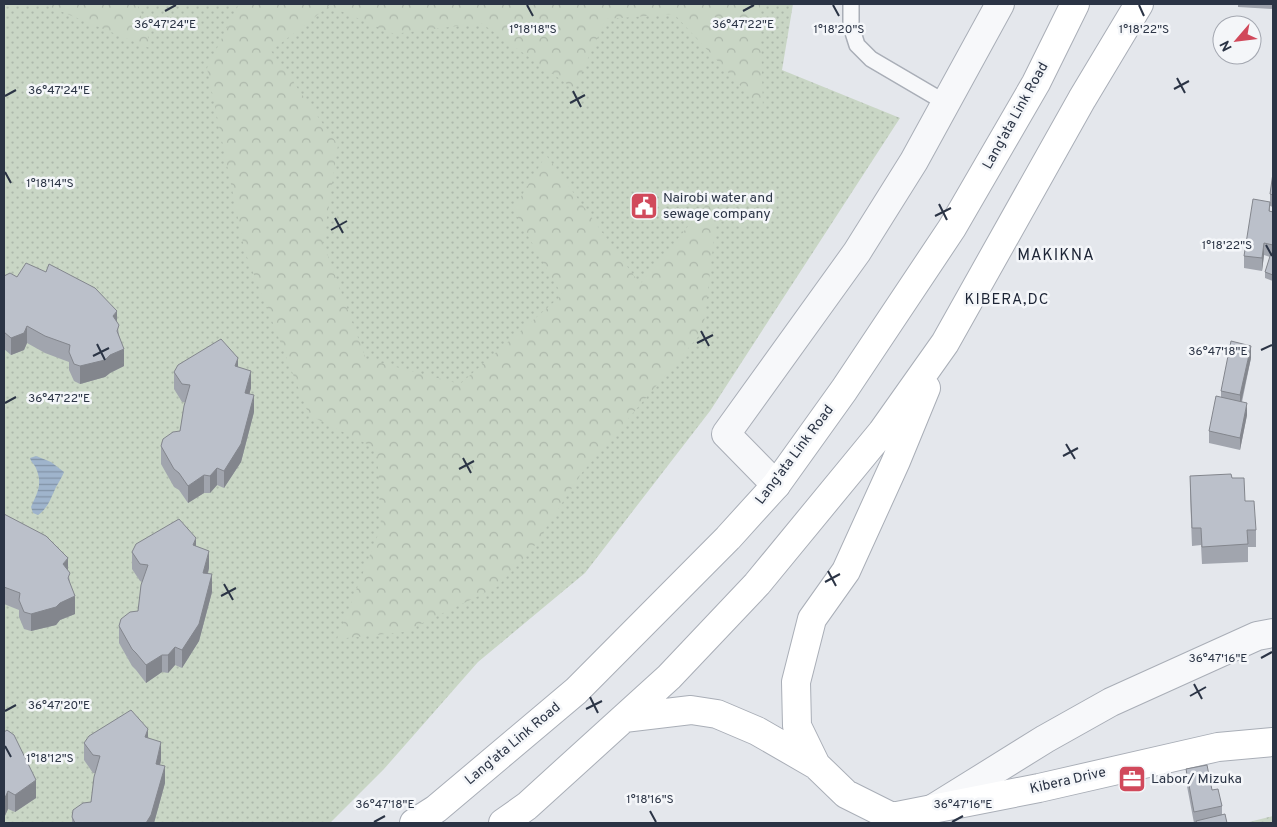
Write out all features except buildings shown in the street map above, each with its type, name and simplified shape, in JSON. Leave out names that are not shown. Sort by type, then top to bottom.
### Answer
[{"type":"main road","name":"Lang'ata Link Road","points":[[414,823],[436,808],[576,692],[728,538],[776,485],[844,390],[952,228],[1036,83],[1075,4]]},
{"type":"main road","points":[[503,823],[526,806],[669,677],[757,584],[882,432],[945,343],[1082,99],[1139,4]]},
{"type":"main road","points":[[816,765],[797,726],[796,682],[812,619],[846,570],[896,461],[945,343]]},
{"type":"main road","points":[[624,718],[691,710],[717,714],[757,731],[816,765]]},
{"type":"main road","name":"Kibera Drive","points":[[816,765],[846,794],[892,817],[1039,788],[1218,747],[1273,742]]},
{"type":"street","points":[[776,485],[726,434],[857,252],[914,160],[1000,4]]},
{"type":"street","points":[[933,809],[1045,739],[1111,702],[1257,636],[1273,633]]},
{"type":"lane","points":[[851,4],[851,26],[857,45],[871,59],[946,103]]},
{"type":"green space","points":[[4,4],[793,4],[782,70],[900,118],[710,411],[585,573],[478,662],[384,769],[330,823],[4,823]]},
{"type":"green space","points":[[43,4],[137,4],[152,49]]},
{"type":"green space","points":[[239,4],[760,4],[763,110],[674,14],[606,19],[574,89],[481,23],[394,34],[329,6],[271,51],[338,145],[323,243],[366,359],[460,384],[562,295],[513,210],[546,155],[640,284],[720,188],[703,331],[581,474],[531,551],[497,587],[404,632],[337,639],[381,527],[377,449],[309,415],[245,252],[207,68]]},
{"type":"green space","points":[[1273,816],[1273,823],[1245,823]]},
{"type":"water","points":[[36,456],[51,462],[64,472],[49,502],[38,515],[33,513],[31,507],[37,493],[39,479],[36,468],[30,458]]},
{"type":"place","name":"Nairobi water and sewage company","points":[[644,206]]},
{"type":"place","name":"Labor/ Mizuka","points":[[1132,779]]},
{"type":"district","name":"MAKIKNA","points":[[1056,256]]},
{"type":"district","name":"KIBERA,DC","points":[[1007,300]]}]
